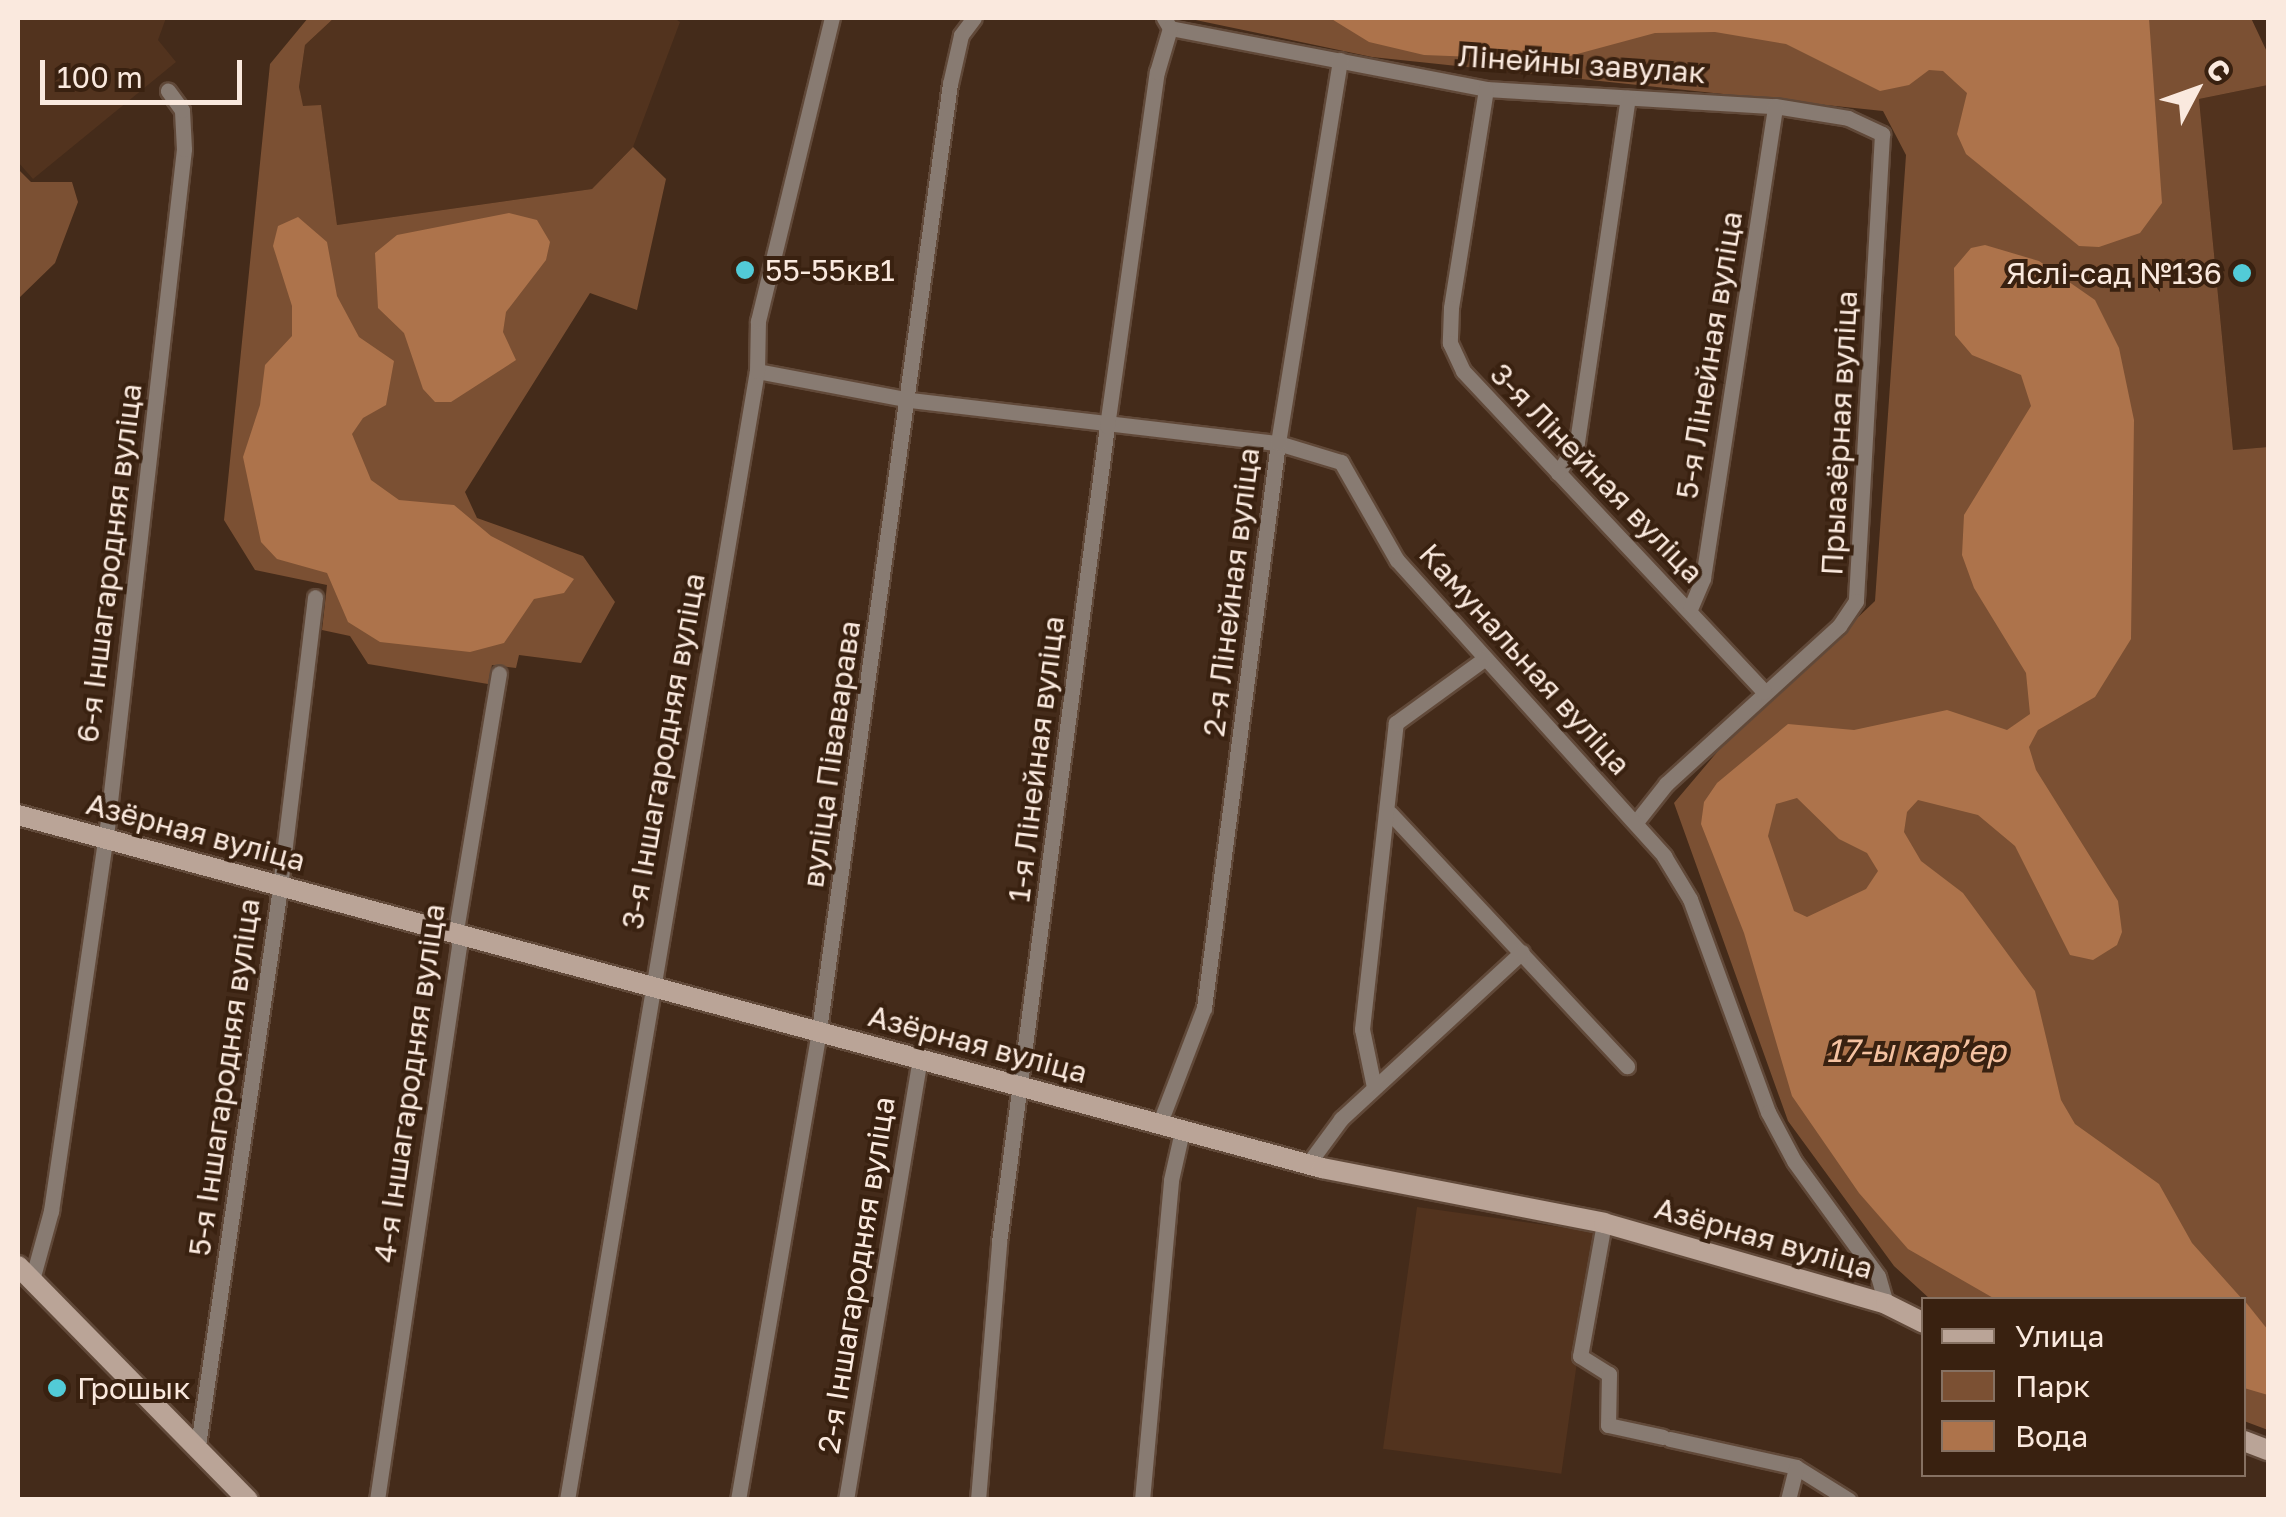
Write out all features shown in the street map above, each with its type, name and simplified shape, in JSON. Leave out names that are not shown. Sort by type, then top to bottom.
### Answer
[{"type":"street","name":"3-я Іншагародняя вуліца","points":[[567,1500],[650,985],[757,371],[758,321],[832,18]]},
{"type":"street","name":"вуліца Піваварава","points":[[738,1500],[818,1032],[910,400],[950,84],[961,35],[974,18]]},
{"type":"street","name":"Лінейны завулак","points":[[1167,23],[1486,89],[1776,106],[1848,118],[1882,134]]},
{"type":"street","name":"1-я Лінейная вуліца","points":[[978,1500],[999,1242],[1107,426],[1167,23]]},
{"type":"street","name":"2-я Лінейная вуліца","points":[[1159,1125],[1204,1008],[1278,443],[1340,60]]},
{"type":"street","name":"3-я Лінейная вуліца","points":[[1486,89],[1450,343],[1463,372],[1764,692]]},
{"type":"street","name":"6-я Іншагародняя вуліца","points":[[25,1273],[71,1088],[105,838],[184,149],[182,110],[168,91]]},
{"type":"street","points":[[1558,473],[1577,442],[1628,98]]},
{"type":"street","name":"5-я Лінейная вуліца","points":[[1690,610],[1702,578],[1776,106]]},
{"type":"street","name":"Прыазёрная вуліца","points":[[1636,822],[1666,784],[1839,626],[1856,600],[1882,134]]},
{"type":"street","name":"Камунальная вуліца","points":[[757,371],[910,400],[1278,443],[1341,462],[1397,560],[1636,822],[1690,898],[1768,1112],[1794,1161],[1878,1276],[1886,1304]]},
{"type":"street","name":"5-я Іншагародняя вуліца","points":[[198,1445],[280,886],[316,597]]},
{"type":"street","points":[[1374,1088],[1362,1030],[1390,814],[1396,723],[1484,659]]},
{"type":"street","name":"4-я Іншагародняя вуліца","points":[[377,1500],[458,934],[500,674]]},
{"type":"street","points":[[1390,814],[1627,1066]]},
{"type":"street","name":"Азёрная вуліца","points":[[18,815],[1308,1164],[1604,1223],[1886,1304],[1921,1322]]},
{"type":"street","points":[[1308,1164],[1374,1088],[1522,952]]},
{"type":"street","name":"2-я Іншагародняя вуліца","points":[[846,1500],[920,1060]]},
{"type":"street","points":[[1142,1500],[1171,1180],[1182,1131]]},
{"type":"street","points":[[1604,1223],[1580,1356],[1608,1374],[1608,1425],[1796,1467],[1849,1500]]},
{"type":"street","points":[[25,1273],[248,1500]]},
{"type":"street","points":[[1788,1500],[1796,1467]]},
{"type":"shaded area","points":[[18,18],[166,18],[158,40],[176,62],[33,179],[18,162]]},
{"type":"shaded area","points":[[334,18],[674,18],[680,22],[633,147],[592,189],[337,225],[321,106],[302,106],[299,87],[305,45]]},
{"type":"shaded area","name":"Яслі-сад №136","points":[[2268,85],[2268,447],[2233,450],[2199,99]]},
{"type":"shaded area","points":[[1417,1207],[1595,1232],[1561,1474],[1383,1449]]},
{"type":"green space","points":[[308,18],[334,18],[305,45],[299,87],[303,106],[321,105],[337,225],[592,189],[633,147],[666,179],[637,310],[590,293],[465,492],[477,518],[583,556],[615,602],[581,663],[519,655],[516,668],[492,665],[488,684],[368,664],[350,636],[322,630],[327,585],[255,570],[224,520],[270,64]]},
{"type":"green space","points":[[1186,18],[2251,18],[2268,54],[2268,85],[2199,99],[2233,450],[2268,447],[2268,1430],[2246,1422],[2246,1297],[1928,1297],[1894,1266],[1788,1121],[1674,803],[1718,751],[1875,601],[1906,155],[1883,111],[1372,57]]},
{"type":"green space","points":[[18,169],[31,182],[72,182],[78,202],[55,263],[18,299]]},
{"type":"water","points":[[1330,18],[2149,18],[2162,203],[2140,233],[2099,247],[2079,246],[1966,154],[1957,134],[1967,93],[1943,71],[1929,70],[1909,85],[1880,91],[1786,44],[1715,32],[1655,33],[1555,60],[1424,55],[1369,42]]},
{"type":"water","points":[[509,213],[537,220],[550,242],[546,260],[506,312],[503,332],[516,360],[451,402],[435,402],[423,389],[404,333],[378,308],[375,253],[397,235]]},
{"type":"water","points":[[298,217],[327,242],[337,296],[359,337],[394,361],[386,405],[363,418],[352,434],[371,480],[399,500],[454,505],[491,536],[574,579],[564,593],[534,599],[504,643],[470,652],[380,642],[348,622],[327,573],[277,559],[261,542],[243,457],[260,405],[265,365],[292,336],[292,306],[273,246],[278,226]]},
{"type":"water","name":"17-ы кар’ер","points":[[1985,245],[2039,261],[2095,300],[2119,348],[2134,420],[2131,639],[2095,697],[2038,730],[2029,747],[2036,770],[2118,901],[2122,932],[2117,945],[2093,960],[2070,955],[2015,846],[1978,815],[1918,800],[1907,812],[1904,832],[1921,861],[1963,893],[2035,991],[2061,1100],[2075,1124],[2159,1184],[2192,1243],[2240,1297],[1992,1297],[1908,1249],[1859,1193],[1792,1096],[1744,933],[1701,824],[1704,802],[1717,783],[1788,724],[1854,730],[1947,710],[2007,730],[2030,714],[2026,673],[1974,588],[1962,555],[1964,515],[2031,406],[2021,375],[1972,355],[1955,335],[1954,268],[1971,248]],"holes":[[[1797,798],[1839,839],[1867,853],[1878,871],[1866,889],[1807,917],[1794,911],[1768,836],[1776,804]]]},
{"type":"water","points":[[2246,1302],[2268,1330],[2268,1395],[2246,1389]]},
{"type":"place","name":"55-55кв1","points":[[745,270]]},
{"type":"place","name":"Яслі-сад №136","points":[[2242,273]]},
{"type":"place","name":"Грошык","points":[[57,1388]]}]
